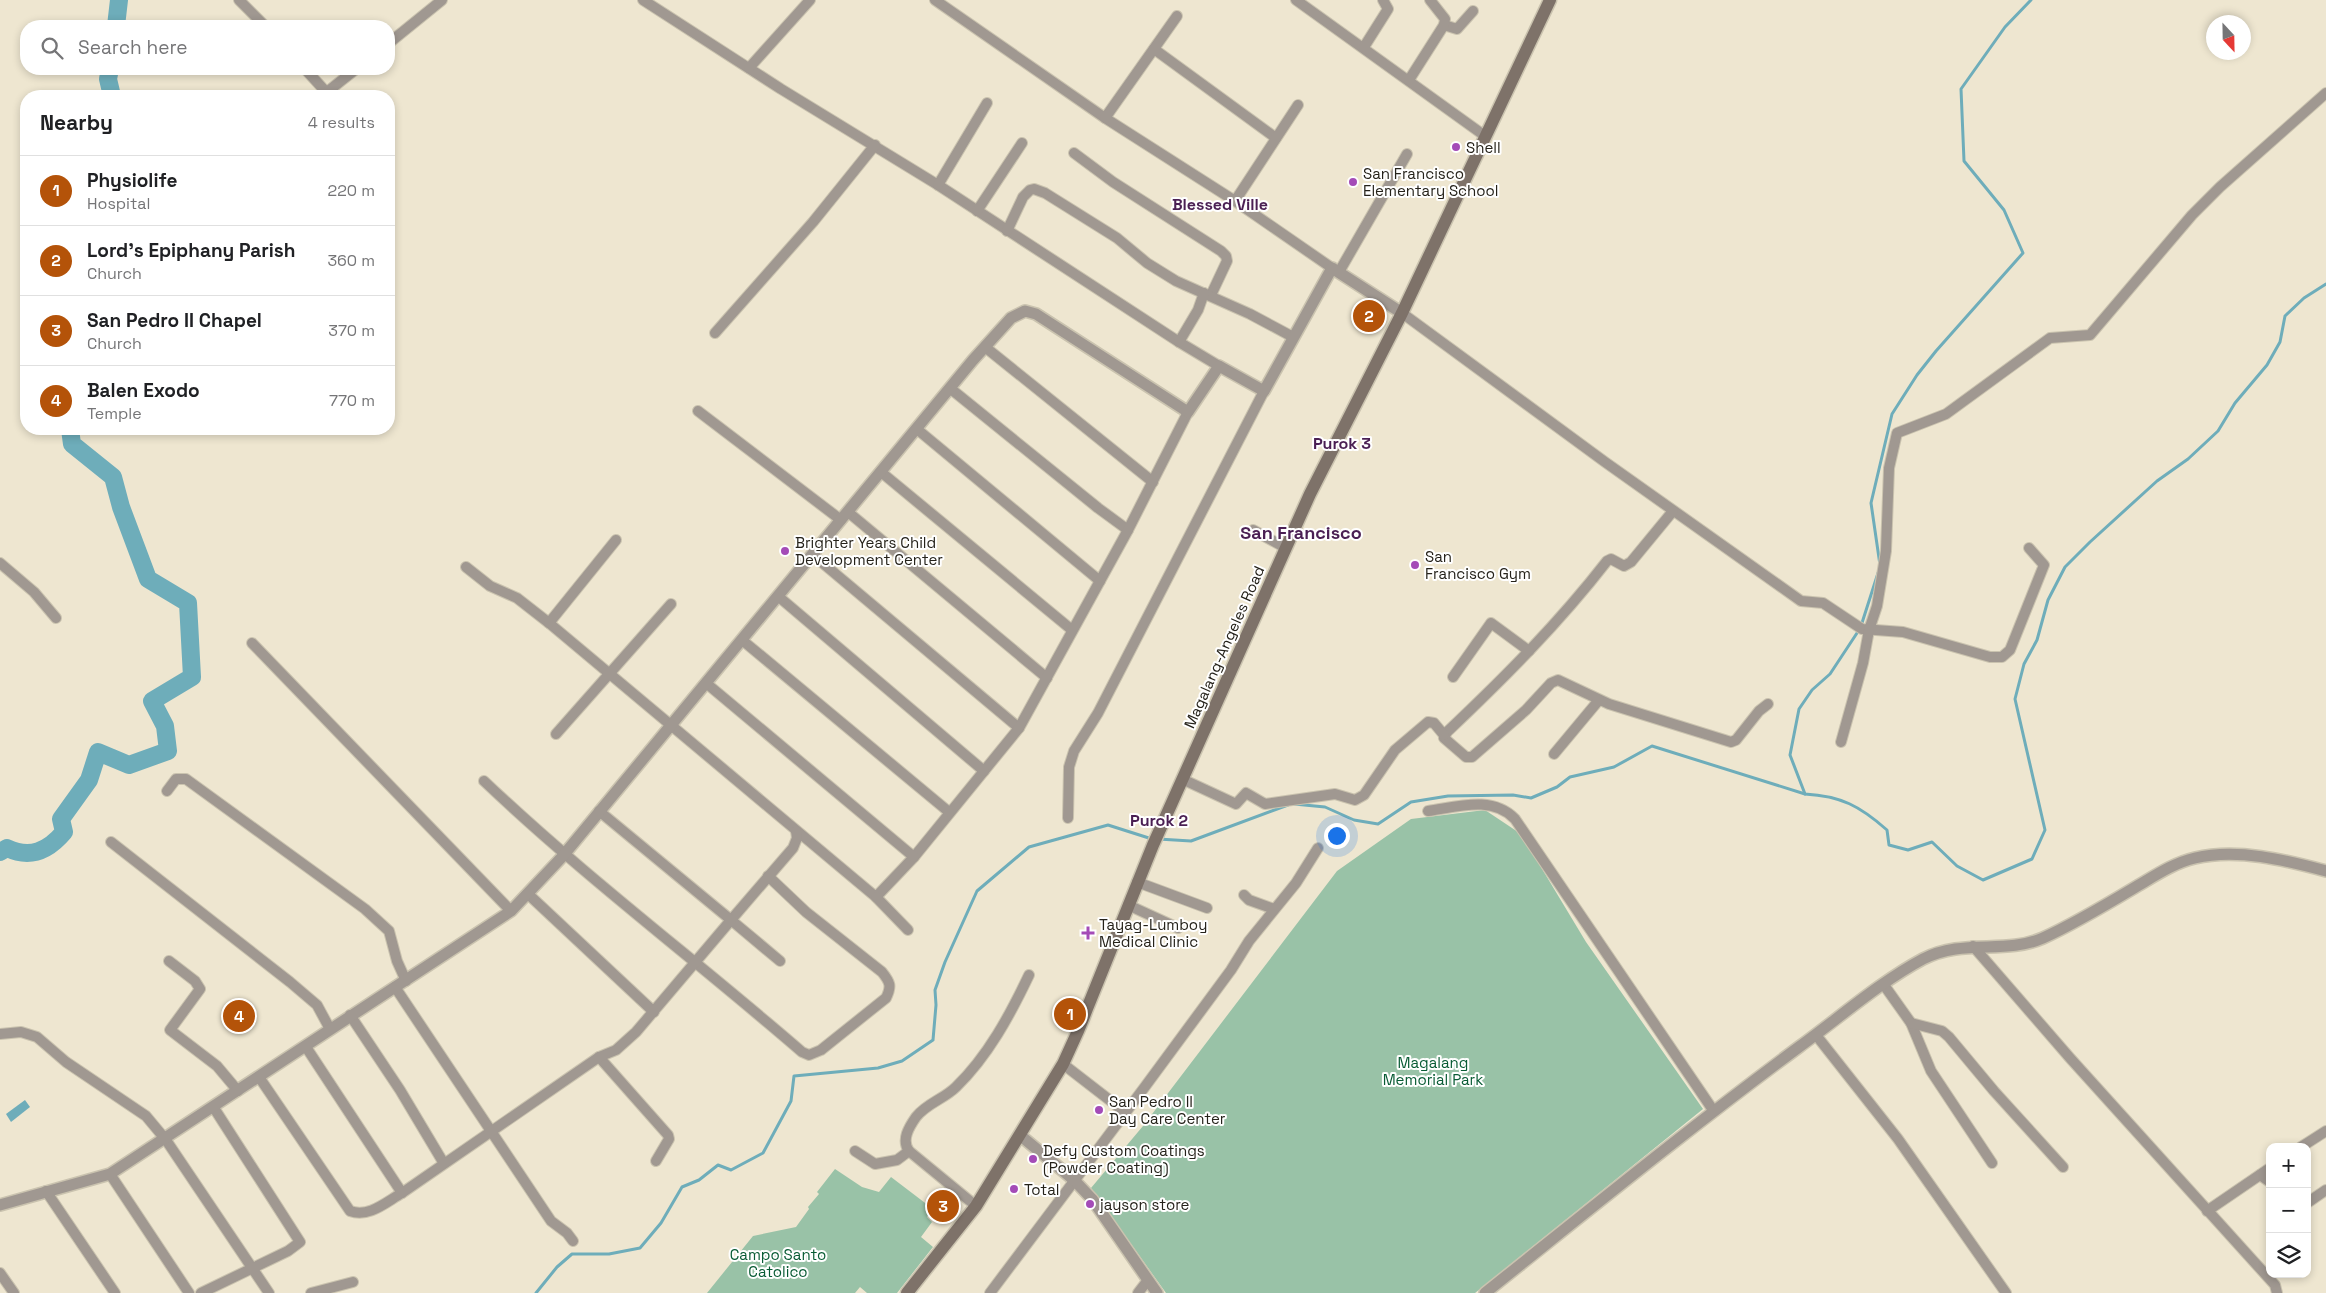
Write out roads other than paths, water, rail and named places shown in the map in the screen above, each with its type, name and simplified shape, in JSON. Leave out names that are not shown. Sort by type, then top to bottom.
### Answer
[{"type":"main road","name":"Magalang-Angeles Road","points":[[907,1293],[976,1206],[1021,1136],[1063,1064],[1153,845],[1310,494],[1402,313],[1550,0]]},
{"type":"street","points":[[239,0],[259,20]]},
{"type":"street","points":[[395,38],[442,0]]},
{"type":"street","points":[[643,0],[938,185],[1179,342],[1264,391]]},
{"type":"street","points":[[936,0],[1105,118],[1235,200],[1402,313],[1673,511],[1801,601],[1823,603],[1855,626],[1868,630],[1903,632],[1990,657],[2002,657],[2010,650],[2044,565],[2042,560],[2029,548]]},
{"type":"street","points":[[1296,0],[1364,47],[1485,136]]},
{"type":"street","points":[[1364,47],[1386,15],[1388,9],[1384,0]]},
{"type":"street","points":[[1409,80],[1444,25],[1445,19],[1430,0]]},
{"type":"street","points":[[749,68],[805,2]]},
{"type":"street","points":[[1444,25],[1457,29],[1473,11]]},
{"type":"street","points":[[1105,118],[1177,16]]},
{"type":"street","points":[[1154,48],[1276,138]]},
{"type":"street","points":[[310,75],[322,90]]},
{"type":"street","points":[[330,90],[349,75]]},
{"type":"street","points":[[1841,742],[1864,663],[1868,630],[1877,606],[1886,551],[1889,468],[1897,433],[1946,414],[2050,338],[2090,335],[2192,215],[2326,93]]},
{"type":"street","points":[[938,185],[987,104]]},
{"type":"street","points":[[1235,200],[1298,105]]},
{"type":"street","points":[[978,212],[1022,144]]},
{"type":"street","points":[[716,333],[813,222],[875,145]]},
{"type":"street","points":[[1074,153],[1113,182],[1221,251],[1227,261],[1179,342]]},
{"type":"street","points":[[1068,818],[1068,780],[1074,752],[1098,713],[1293,337],[1407,154]]},
{"type":"street","points":[[1007,231],[1023,197],[1030,190],[1034,189],[1054,198],[1117,238],[1176,281],[1208,294],[1293,337]]},
{"type":"street","points":[[0,1205],[110,1174],[166,1140],[306,1047],[350,1015],[406,981],[511,911],[566,852],[779,597],[844,516],[1011,318],[1025,311],[1036,314],[1188,412]]},
{"type":"street","points":[[985,347],[1153,482]]},
{"type":"street","points":[[876,897],[914,857],[1019,728],[1128,530],[1188,412],[1219,366]]},
{"type":"street","points":[[951,389],[1128,530]]},
{"type":"street","points":[[698,411],[844,516],[1047,678]]},
{"type":"street","points":[[918,430],[1100,581]]},
{"type":"street","points":[[881,472],[1072,630]]},
{"type":"street","points":[[1444,735],[1516,667],[1564,615],[1607,562],[1611,559],[1624,566],[1631,562],[1673,511]]},
{"type":"street","points":[[1253,530],[1286,548]]},
{"type":"street","points":[[549,623],[616,540]]},
{"type":"street","points":[[812,555],[1019,728]]},
{"type":"street","points":[[0,563],[34,592],[56,618]]},
{"type":"street","points":[[466,567],[490,586],[518,598],[549,623],[876,897],[908,930]]},
{"type":"street","points":[[779,597],[984,771]]},
{"type":"street","points":[[556,734],[671,604]]},
{"type":"street","points":[[1453,677],[1491,623],[1529,651]]},
{"type":"street","points":[[742,640],[949,812]]},
{"type":"street","points":[[252,643],[511,911]]},
{"type":"street","points":[[1182,779],[1236,804],[1246,793],[1264,804],[1335,794],[1355,800],[1364,795],[1395,750],[1428,722],[1434,723],[1444,735],[1444,738],[1466,757],[1472,757],[1526,710],[1555,681],[1561,681],[1600,700],[1697,733],[1731,742],[1736,740],[1759,711],[1768,704]]},
{"type":"street","points":[[706,683],[914,857]]},
{"type":"street","points":[[1554,754],[1600,700]]},
{"type":"street","points":[[167,791],[176,779],[186,779],[365,910],[389,931],[397,962],[406,981]]},
{"type":"street","points":[[484,781],[541,835],[566,852],[695,965],[807,1055],[821,1050],[886,998],[891,987],[882,972],[806,912],[768,876]]},
{"type":"street","points":[[1428,811],[1462,805],[1489,804],[1508,811],[1713,1110]]},
{"type":"street","points":[[599,811],[780,960]]},
{"type":"street","points":[[259,1077],[350,1211],[358,1214],[368,1213],[402,1193],[443,1162],[599,1057],[616,1050],[625,1042],[695,965],[793,848],[797,838],[796,831]]},
{"type":"street","points":[[111,842],[317,1005],[330,1029]]},
{"type":"street","points":[[990,1293],[1225,978],[1249,941],[1296,883],[1318,848]]},
{"type":"street","points":[[1485,1293],[1713,1110],[1884,985],[1910,967],[1935,954],[1973,946],[2008,946],[2039,940],[2166,870],[2194,858],[2228,855],[2273,858],[2326,871]]},
{"type":"street","points":[[1138,882],[1207,908]]},
{"type":"street","points":[[528,894],[654,1012]]},
{"type":"street","points":[[1244,895],[1249,900],[1274,910]]},
{"type":"street","points":[[1128,905],[1178,928]]},
{"type":"street","points":[[1973,946],[2070,1058],[2275,1285],[2277,1293]]},
{"type":"street","points":[[168,961],[194,981],[200,989],[170,1030],[217,1066],[238,1091]]},
{"type":"street","points":[[976,1206],[909,1152],[905,1142],[906,1135],[914,1120],[929,1105],[955,1088],[978,1062],[1012,1011],[1029,975]]},
{"type":"street","points":[[1884,985],[1911,1023],[1931,1071],[1992,1163]]},
{"type":"street","points":[[395,987],[551,1221],[567,1233],[573,1241]]},
{"type":"street","points":[[350,1015],[400,1090],[443,1162]]},
{"type":"street","points":[[1911,1023],[1937,1029],[1949,1037],[1994,1091],[2063,1166]]},
{"type":"street","points":[[0,1034],[21,1032],[37,1037],[66,1062],[146,1116],[166,1140],[250,1268],[269,1293]]},
{"type":"street","points":[[1816,1035],[1898,1139],[2006,1293]]},
{"type":"street","points":[[306,1047],[402,1193]]},
{"type":"street","points":[[599,1057],[668,1135],[669,1139],[656,1161]]},
{"type":"street","points":[[1063,1064],[1125,1112]]},
{"type":"street","points":[[201,1293],[288,1251],[300,1242],[214,1108]]},
{"type":"street","points":[[2308,1143],[2326,1132]]},
{"type":"street","points":[[1021,1136],[1074,1180],[1097,1206],[1158,1293]]},
{"type":"street","points":[[855,1151],[876,1164],[897,1160],[909,1152]]},
{"type":"street","points":[[2207,1211],[2266,1171]]},
{"type":"street","points":[[110,1174],[189,1293]]},
{"type":"street","points":[[2260,1175],[2266,1179]]},
{"type":"street","points":[[2311,1200],[2326,1190]]},
{"type":"street","points":[[46,1191],[115,1293]]},
{"type":"street","points":[[0,1273],[14,1293]]},
{"type":"street","points":[[1138,1293],[1148,1280]]},
{"type":"street","points":[[312,1293],[353,1282]]},
{"type":"water","points":[[25,1100],[30,1107],[11,1122],[6,1114]]},
{"type":"waterway","points":[[117,20],[119,0]]},
{"type":"waterway","points":[[1880,565],[1871,503],[1892,414],[1917,375],[1936,351],[2023,253],[2004,210],[1964,161],[1961,89],[2005,27],[2031,0]]},
{"type":"waterway","points":[[109,75],[111,90]]},
{"type":"waterway","points":[[1294,804],[1325,807],[1354,820],[1378,824],[1411,802],[1448,796],[1513,795],[1531,798],[1557,787],[1570,777],[1614,767],[1652,746],[1805,794],[1840,800],[1859,809],[1887,830],[1889,845],[1908,850],[1932,842],[1957,866],[1983,880],[2032,859],[2045,830],[2015,699],[2024,664],[2037,640],[2048,600],[2065,567],[2090,542],[2157,481],[2188,459],[2218,431],[2235,403],[2267,365],[2280,342],[2285,316],[2304,298],[2326,284]]},
{"type":"waterway","points":[[0,852],[7,848],[23,853],[31,853],[45,848],[58,839],[64,832],[61,819],[89,780],[98,752],[129,765],[168,751],[165,726],[152,701],[192,677],[188,603],[148,579],[121,507],[113,477],[72,444],[71,435]]},
{"type":"waterway","points":[[1861,626],[1878,573]]},
{"type":"waterway","points":[[1805,794],[1790,755],[1799,709],[1812,690],[1830,674],[1859,630]]},
{"type":"waterway","points":[[1158,839],[1191,841],[1288,805]]},
{"type":"waterway","points":[[536,1293],[557,1267],[572,1254],[609,1254],[640,1248],[661,1223],[682,1187],[699,1180],[718,1165],[731,1170],[763,1153],[791,1101],[794,1076],[878,1068],[902,1061],[933,1040],[936,1005],[935,990],[945,962],[977,891],[1029,847],[1108,825],[1152,839]]},
{"type":"place","name":"Shell","points":[[1456,147]]},
{"type":"place","name":"San Francisco Elementary School","points":[[1353,182]]},
{"type":"place","name":"Lord's Epiphany Parish","points":[[1369,316]]},
{"type":"place","name":"Brighter Years Child Development Center","points":[[785,551]]},
{"type":"place","name":"San Francisco Gym","points":[[1415,565]]},
{"type":"place","name":"Tayag-Lumboy Medical Clinic","points":[[1088,933]]},
{"type":"place","name":"Physiolife","points":[[1070,1014]]},
{"type":"place","name":"Balen Exodo","points":[[239,1016]]},
{"type":"place","name":"San Pedro II Day Care Center","points":[[1099,1110]]},
{"type":"place","name":"Defy Custom Coatings (Powder Coating)","points":[[1033,1159]]},
{"type":"place","name":"Total","points":[[1014,1189]]},
{"type":"place","name":"jayson store","points":[[1090,1204]]},
{"type":"place","name":"San Pedro II Chapel","points":[[943,1206]]},
{"type":"district","name":"Blessed Ville","points":[[1220,204]]},
{"type":"district","name":"Purok 3","points":[[1342,443]]},
{"type":"district","name":"San Francisco","points":[[1301,532]]},
{"type":"district","name":"Purok 2","points":[[1159,820]]},
{"type":"park label","name":"Magalang Memorial Park","points":[[1433,1070]]},
{"type":"park label","name":"Campo Santo Catolico","points":[[778,1262]]}]
